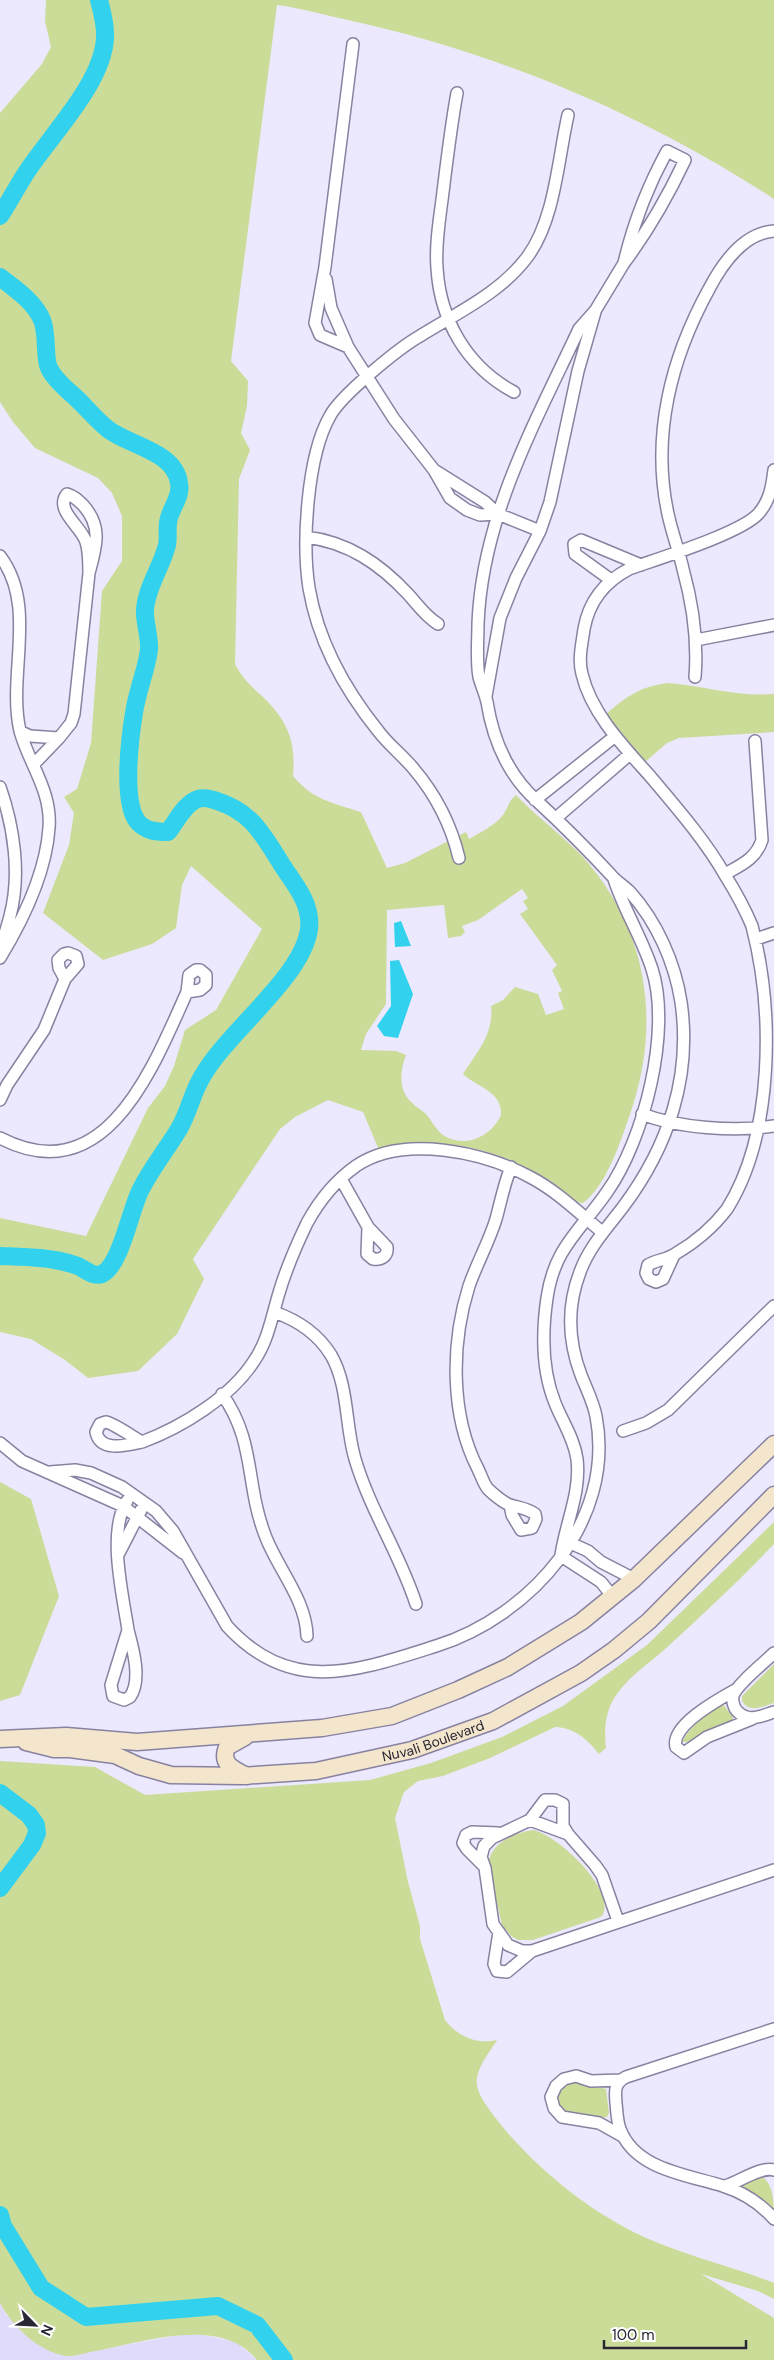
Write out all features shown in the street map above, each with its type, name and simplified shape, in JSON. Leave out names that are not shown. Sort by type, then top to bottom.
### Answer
[{"type":"main road","name":"Nuvali Boulevard","points":[[0,1739],[66,1736],[137,1742],[322,1728],[392,1716],[458,1690],[508,1667],[542,1648],[613,1598],[774,1444]]},
{"type":"main road","name":"Nuvali Boulevard","points":[[16,1739],[54,1749],[70,1749],[115,1755],[139,1766],[171,1775],[247,1776],[316,1772],[412,1750],[493,1721],[581,1673],[649,1621],[774,1494]]},
{"type":"main road","points":[[247,1776],[226,1763],[223,1756],[227,1747],[236,1740],[254,1733]]},
{"type":"street","points":[[348,347],[320,335],[314,323],[325,267],[353,44]]},
{"type":"street","points":[[457,93],[437,251],[439,283],[455,334],[471,359],[491,378],[514,392]]},
{"type":"street","points":[[459,858],[454,837],[437,801],[412,767],[375,727],[342,679],[331,658],[309,588],[306,537],[313,476],[326,425],[338,404],[415,339],[464,310],[509,276],[528,257],[549,211],[568,115]]},
{"type":"street","points":[[50,1472],[75,1470],[90,1473],[132,1493],[146,1503],[173,1531],[226,1626],[268,1660],[296,1670],[310,1672],[327,1672],[368,1665],[441,1644],[472,1632],[498,1618],[523,1599],[561,1556],[592,1498],[599,1463],[595,1410],[574,1356],[570,1326],[571,1306],[580,1272],[602,1232],[626,1204],[665,1139],[671,1121],[682,1061],[680,998],[669,959],[653,924],[629,891],[614,878],[583,843],[535,800],[516,779],[499,749],[488,717],[486,698],[479,675],[478,618],[486,560],[498,514],[524,448],[579,329],[595,311],[675,182],[685,160],[667,151],[655,174],[630,236],[624,263]]},
{"type":"street","points":[[695,677],[696,640],[690,596],[668,514],[662,468],[664,421],[676,363],[704,297],[724,265],[753,237],[774,231]]},
{"type":"street","points":[[325,267],[331,308],[348,347],[398,425],[434,470],[443,488],[458,504],[480,515],[498,514],[540,531]]},
{"type":"street","points":[[486,698],[500,618],[516,578],[540,531],[550,502],[576,378],[595,311]]},
{"type":"street","points":[[674,1255],[701,1234],[728,1208],[752,1164],[769,1127],[773,1030],[770,1005],[751,924],[724,874],[671,801],[614,737],[586,687],[580,660],[587,614],[602,589],[611,580],[641,565],[738,528],[758,514],[770,494],[774,470]]},
{"type":"street","points":[[34,764],[59,738],[71,723],[74,714],[89,573],[97,540],[96,525],[81,503],[75,497],[67,494],[63,501],[64,508],[86,540],[89,573]]},
{"type":"street","points":[[306,537],[339,544],[365,557],[395,582],[423,613],[438,624]]},
{"type":"street","points":[[611,580],[575,554],[574,544],[581,540],[641,565]]},
{"type":"street","points":[[0,556],[9,573],[18,607],[20,641],[16,687],[21,732],[48,800],[50,816],[48,841],[32,894],[0,958]]},
{"type":"street","points":[[696,640],[774,625]]},
{"type":"street","points":[[21,732],[30,736],[59,738]]},
{"type":"street","points":[[535,800],[614,737]]},
{"type":"street","points":[[724,874],[751,859],[756,854],[762,840],[754,741]]},
{"type":"street","points":[[556,818],[630,754]]},
{"type":"street","points":[[0,787],[10,822],[14,866],[10,915],[0,950]]},
{"type":"street","points":[[568,1542],[577,1489],[577,1457],[572,1439],[549,1385],[544,1343],[545,1319],[553,1268],[567,1243],[615,1178],[632,1145],[650,1086],[658,1043],[657,987],[646,952],[620,898],[614,878]]},
{"type":"street","points":[[756,939],[774,933]]},
{"type":"street","points":[[0,1100],[7,1085],[44,1030],[65,978]]},
{"type":"street","points":[[0,1138],[33,1151],[66,1150],[86,1144],[107,1130],[144,1081],[166,1039],[187,992]]},
{"type":"street","points":[[642,1114],[671,1121],[711,1127],[769,1127]]},
{"type":"street","points":[[142,1442],[182,1424],[235,1384],[255,1360],[274,1312],[286,1270],[308,1223],[326,1192],[356,1166],[371,1159],[403,1150],[454,1152],[488,1159],[511,1168],[549,1188],[602,1232]]},
{"type":"street","points":[[510,1505],[488,1489],[472,1457],[466,1441],[459,1405],[457,1366],[464,1307],[496,1220],[504,1183],[511,1168]]},
{"type":"street","points":[[341,1179],[368,1227]]},
{"type":"street","points":[[623,1431],[646,1424],[668,1410],[774,1306]]},
{"type":"street","points":[[274,1312],[288,1317],[307,1328],[323,1345],[336,1366],[343,1392],[349,1433],[360,1475],[372,1506],[402,1564],[416,1604]]},
{"type":"street","points":[[222,1394],[232,1409],[243,1434],[258,1516],[273,1554],[301,1609],[307,1636]]},
{"type":"street","points":[[0,1443],[22,1461],[123,1506],[186,1556]]},
{"type":"street","points":[[128,1630],[111,1685],[113,1696],[124,1700],[130,1697],[135,1686],[133,1651],[128,1630],[118,1528],[123,1506],[132,1493]]},
{"type":"street","points":[[119,1553],[137,1516],[146,1503]]},
{"type":"street","points":[[568,1542],[588,1551],[602,1562],[634,1579]]},
{"type":"street","points":[[561,1556],[601,1582],[613,1598]]},
{"type":"street","points":[[752,1719],[746,1718],[737,1710],[733,1695],[774,1653]]},
{"type":"street","points":[[737,1689],[708,1706],[681,1730],[676,1736],[676,1747],[684,1753],[688,1752],[707,1737],[774,1712]]},
{"type":"street","points":[[618,1921],[602,1875],[563,1826],[563,1804],[555,1800],[545,1800],[530,1820],[502,1832],[484,1846],[481,1857],[486,1868],[493,1924],[508,1945],[522,1951],[532,1951],[774,1870]]},
{"type":"street","points":[[530,1820],[568,1834]]},
{"type":"street","points":[[486,1868],[467,1849],[463,1843],[464,1839],[472,1832],[492,1834],[502,1832]]},
{"type":"street","points":[[500,1932],[494,1964],[497,1971],[507,1972],[532,1951]]},
{"type":"street","points":[[774,2029],[620,2080],[591,2082],[576,2076],[564,2078],[556,2086],[551,2097],[554,2108],[562,2116],[568,2119],[599,2123],[624,2137],[642,2156],[671,2172],[725,2186],[759,2204],[774,2219]]},
{"type":"street","points":[[620,2080],[615,2090],[618,2121],[624,2137]]},
{"type":"street","points":[[725,2186],[738,2183],[764,2169],[774,2170]]},
{"type":"shaded area","points":[[0,2303],[6,2315],[66,2356],[192,2333],[236,2342],[257,2360],[0,2360]]},
{"type":"green space","points":[[46,0],[774,0],[774,199],[725,168],[674,140],[569,90],[460,50],[404,34],[277,5],[231,361],[248,381],[247,406],[241,433],[250,450],[239,479],[235,664],[244,678],[271,705],[284,723],[293,752],[293,776],[316,796],[361,812],[387,868],[405,863],[466,832],[469,839],[496,822],[516,795],[575,849],[605,886],[623,916],[635,948],[643,980],[646,1014],[645,1048],[639,1082],[617,1151],[599,1186],[583,1203],[574,1200],[535,1173],[518,1164],[480,1150],[459,1146],[418,1143],[379,1150],[363,1112],[328,1100],[295,1117],[280,1129],[193,1259],[204,1279],[177,1334],[138,1371],[88,1378],[65,1360],[31,1339],[0,1332],[0,1218],[86,1236],[148,1108],[165,1086],[174,1066],[185,1030],[216,1010],[262,929],[191,866],[182,885],[176,928],[152,944],[103,960],[43,913],[69,845],[74,813],[64,797],[77,789],[91,743],[102,591],[122,561],[122,516],[112,493],[98,478],[35,448],[13,422],[0,402],[0,113],[42,64],[51,47],[45,21]],"holes":[[[522,889],[528,898],[523,901],[528,909],[520,914],[557,965],[552,970],[562,991],[558,993],[564,1009],[546,1015],[538,994],[515,987],[503,1000],[491,1006],[490,1025],[487,1034],[463,1074],[498,1100],[501,1115],[497,1123],[484,1135],[468,1141],[451,1139],[443,1135],[426,1114],[407,1097],[401,1080],[402,1067],[406,1055],[396,1051],[361,1050],[366,1034],[386,1004],[387,910],[444,905],[448,938],[461,936],[465,932],[462,926],[478,920]]]},
{"type":"green space","points":[[668,683],[733,693],[774,694],[774,732],[679,738],[667,743],[645,762],[605,715],[634,693],[649,687]]},
{"type":"green space","points":[[0,1482],[31,1499],[59,1596],[20,1695],[0,1701]]},
{"type":"green space","points":[[774,1522],[774,1544],[720,1598],[618,1692],[610,1706],[607,1717],[605,1729],[606,1748],[599,1754],[580,1735],[555,1727],[490,1758],[443,1776],[418,1781],[404,1792],[395,1818],[408,1882],[420,1926],[420,1939],[445,2020],[455,2031],[468,2038],[482,2041],[497,2040],[484,2061],[477,2079],[478,2090],[489,2110],[507,2132],[541,2167],[560,2184],[600,2213],[643,2237],[774,2283],[774,2299],[758,2291],[701,2274],[774,2318],[774,2360],[257,2360],[242,2346],[223,2338],[203,2335],[159,2338],[66,2356],[56,2354],[27,2337],[5,2312],[0,2303],[0,1761],[95,1767],[145,1795],[370,1780],[431,1763],[502,1737],[563,1706],[647,1645]]},
{"type":"green space","points":[[774,1664],[774,1703],[757,1708],[745,1705],[742,1701],[742,1696]]},
{"type":"green space","points":[[723,1704],[733,1717],[732,1722],[710,1729],[688,1742],[683,1742],[693,1726]]},
{"type":"green space","points":[[533,1830],[556,1841],[582,1865],[593,1878],[601,1892],[605,1905],[602,1916],[598,1918],[533,1940],[518,1940],[511,1936],[502,1925],[488,1864],[493,1850],[504,1840]]},
{"type":"green space","points":[[574,2082],[606,2089],[609,2113],[607,2117],[570,2114],[558,2105],[558,2096],[563,2087]]},
{"type":"green space","points":[[762,2177],[766,2180],[771,2190],[774,2220],[740,2189],[741,2186]]},
{"type":"water","points":[[401,921],[411,946],[395,947],[394,923]]},
{"type":"water","points":[[399,960],[413,994],[398,1038],[384,1036],[377,1026],[391,1006],[390,961]]},
{"type":"waterway","points":[[0,216],[26,173],[74,108],[95,73],[102,55],[105,38],[99,0]]},
{"type":"waterway","points":[[0,277],[24,296],[39,313],[44,326],[48,364],[57,380],[109,430],[161,457],[176,472],[179,483],[178,497],[168,521],[167,545],[146,601],[145,619],[149,650],[135,705],[128,768],[132,811],[137,821],[144,827],[159,832],[168,832],[189,804],[198,799],[217,801],[239,811],[262,834],[297,887],[308,911],[309,920],[309,929],[304,947],[293,966],[279,985],[213,1060],[202,1077],[179,1129],[150,1173],[137,1197],[120,1248],[109,1269],[102,1274],[95,1275],[78,1266],[57,1260],[0,1256]]},
{"type":"waterway","points":[[0,1793],[29,1815],[36,1825],[37,1833],[32,1845],[0,1888]]},
{"type":"waterway","points":[[0,2215],[3,2226],[41,2288],[86,2317],[218,2306],[257,2325],[284,2360]]}]
